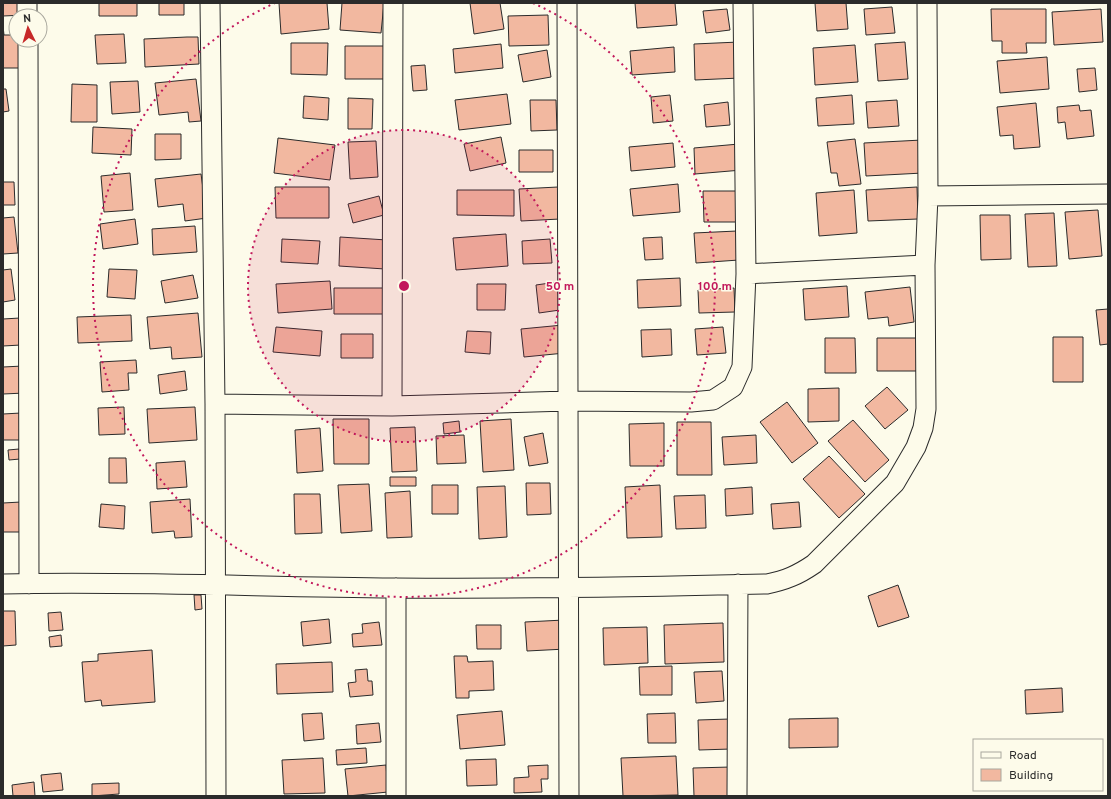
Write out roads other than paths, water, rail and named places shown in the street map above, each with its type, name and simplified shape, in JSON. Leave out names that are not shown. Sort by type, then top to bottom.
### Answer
[{"type":"street","points":[[210,3],[215,404],[216,796]]},
{"type":"street","points":[[392,406],[393,3]]},
{"type":"street","points":[[567,3],[569,796]]},
{"type":"street","points":[[215,404],[392,406],[568,401],[691,402],[713,400],[733,388],[742,367],[746,274],[743,3]]},
{"type":"street","points":[[3,584],[396,588],[568,587],[767,584],[786,580],[800,574],[814,564],[895,483],[916,447],[923,428],[926,409],[925,265],[928,196],[927,3]]},
{"type":"street","points":[[28,48],[30,584]]},
{"type":"street","points":[[928,196],[1108,194]]},
{"type":"street","points":[[746,274],[925,265]]},
{"type":"street","points":[[737,796],[738,584]]},
{"type":"street","points":[[396,588],[396,796]]}]
